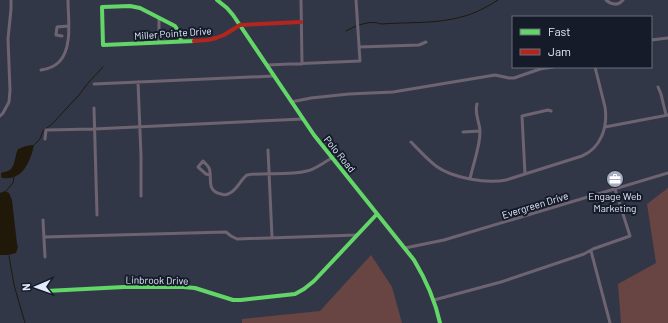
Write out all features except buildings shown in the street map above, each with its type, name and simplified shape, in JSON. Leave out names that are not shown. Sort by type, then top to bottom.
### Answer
[{"type":"street","points":[[0,116],[9,102],[8,39],[11,0]]},
{"type":"street","points":[[42,70],[51,68],[59,62],[64,54],[68,43],[68,0]]},
{"type":"street","name":"Polo Road","points":[[217,0],[231,12],[314,135],[414,260],[424,276],[434,300],[440,323]]},
{"type":"street","points":[[301,0],[302,64]]},
{"type":"street","points":[[267,65],[360,61],[356,0]]},
{"type":"street","points":[[606,0],[614,4],[623,0]]},
{"type":"street","name":"Miller Pointe Drive","points":[[159,18],[134,6],[102,7],[103,45],[212,40],[224,35],[240,25]]},
{"type":"street","points":[[159,42],[159,18],[177,28],[181,41]]},
{"type":"street","points":[[240,25],[302,22]]},
{"type":"street","points":[[62,36],[56,36],[57,27],[68,26]]},
{"type":"street","points":[[652,40],[668,38]]},
{"type":"street","points":[[359,46],[419,45],[426,42]]},
{"type":"street","points":[[291,102],[311,98],[349,94],[393,92],[495,75],[514,78],[546,68]]},
{"type":"street","points":[[411,142],[436,166],[447,172],[470,179],[494,182],[506,180],[587,154],[596,145],[605,126],[605,107],[595,68]]},
{"type":"street","points":[[94,84],[274,76]]},
{"type":"street","points":[[138,82],[141,196]]},
{"type":"street","points":[[605,126],[667,115],[658,87]]},
{"type":"street","points":[[470,179],[480,132],[476,112],[477,104]]},
{"type":"street","points":[[94,108],[97,215]]},
{"type":"street","points":[[525,174],[522,116],[548,110],[551,111]]},
{"type":"street","points":[[45,139],[46,130],[303,119]]},
{"type":"street","points":[[463,132],[480,132]]},
{"type":"street","points":[[268,150],[272,237]]},
{"type":"street","points":[[210,174],[210,184],[215,192],[225,195],[229,194],[235,189],[247,175],[298,173],[307,171],[332,158]]},
{"type":"street","name":"Evergreen Drive","points":[[405,248],[444,240],[668,173]]},
{"type":"street","points":[[434,300],[501,282],[630,236],[615,189]]},
{"type":"street","name":"Linbrook Drive","points":[[46,290],[123,287],[183,287],[194,288],[233,300],[295,294],[307,287],[316,279],[377,214]]},
{"type":"street","points":[[43,220],[44,257]]},
{"type":"street","points":[[44,236],[226,232],[237,239],[357,234]]},
{"type":"street","points":[[591,251],[610,323]]},
{"type":"shaded area","points":[[34,145],[28,164],[24,169],[15,176],[2,178],[1,173],[11,169],[18,149]]},
{"type":"shaded area","points":[[668,188],[668,323],[621,323],[618,284],[656,263],[647,204]]},
{"type":"shaded area","points":[[5,191],[9,193],[12,200],[18,247],[16,253],[0,255],[0,193]]},
{"type":"shaded area","points":[[371,255],[392,287],[402,323],[242,323],[242,319],[320,311]]},
{"type":"waterway","points":[[359,25],[370,23],[381,24],[442,21],[466,16],[485,8],[498,0]]},
{"type":"waterway","points":[[346,31],[356,26]]},
{"type":"waterway","points":[[34,145],[40,139],[43,131],[52,124],[103,67]]},
{"type":"waterway","points":[[6,191],[13,183],[14,177]]},
{"type":"waterway","points":[[9,256],[14,285],[25,323]]},
{"type":"traffic: fast","points":[[217,0],[233,15],[314,135],[414,260],[430,290],[440,323]]},
{"type":"traffic: fast","points":[[181,41],[179,32],[175,26],[140,8],[130,6],[102,7],[103,45],[194,41]]},
{"type":"traffic: fast","points":[[46,291],[124,287],[183,287],[195,288],[233,300],[295,294],[314,281],[377,214]]},
{"type":"traffic: jam","points":[[194,41],[216,38],[240,25],[301,22]]},
{"type":"place","name":"Engage Web Marketing","points":[[615,179]]}]
